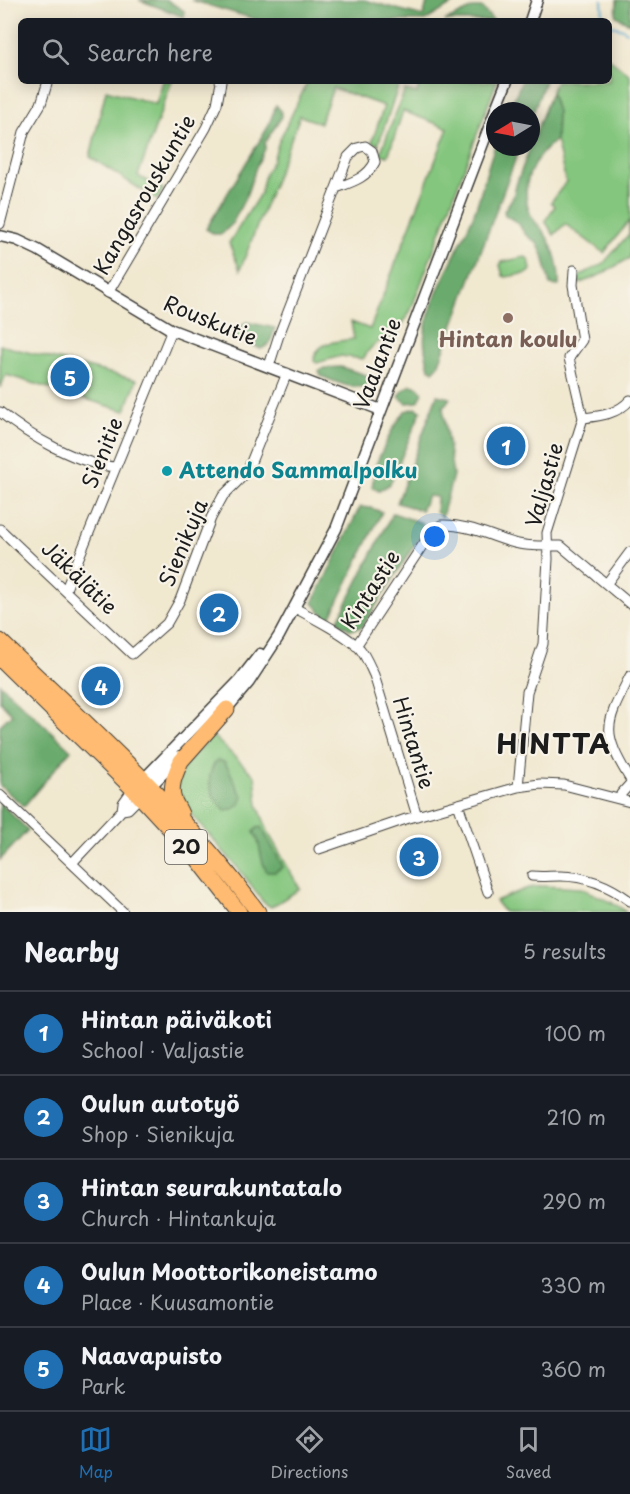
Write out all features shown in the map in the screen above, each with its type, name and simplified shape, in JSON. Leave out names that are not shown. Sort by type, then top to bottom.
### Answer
[{"type":"highway","name":"20","points":[[0,640],[142,788],[239,912]]},
{"type":"highway","name":"20","points":[[0,659],[142,788],[184,823],[258,912]]},
{"type":"highway","points":[[184,823],[172,791],[173,780],[181,761],[227,709]]},
{"type":"street","points":[[531,18],[537,0]]},
{"type":"street","points":[[0,224],[24,132],[41,104],[47,84]]},
{"type":"street","name":"Kangasrouskuntie","points":[[108,293],[206,129],[218,104],[221,84]]},
{"type":"street","name":"Vaalantie","points":[[499,102],[506,84]]},
{"type":"street","name":"Vaalantie","points":[[142,788],[227,709],[249,682],[295,608],[336,529],[486,136]]},
{"type":"street","points":[[269,366],[279,335],[348,157],[357,148],[364,146],[372,151],[375,162],[371,170],[360,179],[336,188]]},
{"type":"street","name":"Rouskutie","points":[[0,236],[38,250],[172,330],[381,410]]},
{"type":"street","points":[[574,270],[573,285],[582,340],[569,358],[583,418],[613,412],[625,406],[630,400]]},
{"type":"street","name":"Sienitie","points":[[66,589],[172,330]]},
{"type":"street","name":"Sienikuja","points":[[132,654],[167,623],[180,600],[215,511],[223,496],[247,472],[287,373]]},
{"type":"street","points":[[0,412],[17,426],[42,441],[76,457],[116,467]]},
{"type":"street","name":"Valjastie","points":[[518,787],[527,692],[543,644],[547,533],[583,418]]},
{"type":"street","name":"Kintastie","points":[[356,646],[428,537],[441,525],[452,525],[487,533],[515,543],[561,546],[630,604]]},
{"type":"street","name":"Jäkälätie","points":[[0,529],[66,589],[132,654]]},
{"type":"street","points":[[607,584],[630,552]]},
{"type":"street","name":"Hintantie","points":[[295,608],[356,646],[363,654],[374,675],[417,816],[518,787],[540,784],[564,785],[625,800]]},
{"type":"street","name":"Vaalantie","points":[[142,788],[239,681],[273,636],[285,624]]},
{"type":"street","points":[[630,676],[613,709],[609,723],[609,735],[630,779]]},
{"type":"street","points":[[625,800],[621,794],[630,784]]},
{"type":"street","points":[[72,863],[122,810],[123,803],[142,788]]},
{"type":"street","points":[[0,795],[123,912]]},
{"type":"street","points":[[458,804],[488,892]]},
{"type":"street","points":[[319,849],[417,816]]},
{"type":"street","points":[[532,876],[581,878],[609,888],[630,901]]},
{"type":"green space","points":[[139,0],[167,0],[184,11],[184,17]]},
{"type":"green space","points":[[191,0],[364,0],[423,16],[428,0],[459,0],[430,18],[251,18]]},
{"type":"green space","points":[[617,0],[630,0],[630,24],[616,16]]},
{"type":"green space","points":[[473,8],[482,8],[491,18],[451,18]]},
{"type":"green space","points":[[612,60],[630,75],[630,258],[578,284],[577,277],[603,264],[629,234],[629,221],[604,253],[565,224],[554,235],[545,221],[555,206],[551,202],[566,182],[556,140],[557,112],[551,92],[555,84],[612,84]]},
{"type":"green space","points":[[162,84],[171,84],[138,176],[163,189],[157,200],[90,157],[106,90],[156,104]]},
{"type":"green space","points":[[307,84],[399,84],[378,145],[372,142],[384,106],[333,88],[320,123],[300,116],[240,270],[229,243],[260,194],[265,174],[273,160],[279,141]]},
{"type":"green space","points":[[417,84],[496,84],[489,102],[486,102],[486,110],[411,310],[395,337],[378,342],[363,359],[341,356],[317,363],[314,361],[316,354],[323,346],[328,343],[354,339],[351,322],[370,329],[448,128],[403,111],[388,156],[380,154],[405,90],[417,93],[419,85]]},
{"type":"green space","points":[[521,84],[544,84],[537,102],[512,102]]},
{"type":"green space","points":[[551,92],[557,112],[556,140],[535,163],[530,172],[526,192],[530,214],[551,245],[557,265],[559,286],[550,285],[543,255],[537,243],[525,234],[518,223],[505,215],[504,211],[513,197],[527,156],[540,156],[540,121]]},
{"type":"green space","points":[[276,105],[281,111],[281,118],[265,142],[265,149],[247,194],[232,224],[222,234],[214,234],[206,229],[268,127]]},
{"type":"green space","points":[[492,156],[517,156],[438,366],[433,371],[429,368],[425,346],[428,318],[473,216]]},
{"type":"green space","points":[[525,257],[529,259],[531,270],[528,273],[503,276],[500,265],[502,262]]},
{"type":"green space","points":[[246,322],[275,328],[267,345],[261,349],[229,336]]},
{"type":"green space","points":[[0,345],[137,380],[125,411],[6,375],[0,388]]},
{"type":"green space","points":[[341,367],[372,377],[376,381],[363,387],[349,386],[321,376],[319,371],[324,368]]},
{"type":"green space","points":[[411,385],[418,387],[423,393],[418,402],[407,403],[399,397],[403,390]]},
{"type":"green space","points":[[437,395],[450,398],[443,408],[453,475],[442,517],[436,512],[437,497],[428,496],[421,510],[397,503]]},
{"type":"green space","points":[[416,408],[421,411],[390,484],[379,491],[372,487],[376,464],[392,430],[405,411]]},
{"type":"green space","points":[[360,507],[382,512],[331,616],[327,618],[313,603]]},
{"type":"green space","points":[[393,513],[422,523],[423,532],[362,627],[351,630],[337,622]]},
{"type":"green space","points":[[0,684],[71,750],[24,806],[0,786],[0,725],[12,714],[0,701]]},
{"type":"green space","points":[[213,736],[255,776],[258,805],[268,832],[300,889],[271,907],[263,902],[243,874],[179,800],[178,789],[182,771]]},
{"type":"green space","points":[[217,760],[224,762],[227,766],[243,796],[240,804],[233,809],[225,810],[212,793],[211,773]]},
{"type":"green space","points":[[0,803],[28,830],[0,860]]},
{"type":"green space","points":[[261,827],[283,867],[275,872],[267,872],[263,864],[254,832]]},
{"type":"green space","points":[[543,886],[581,888],[627,912],[504,912],[495,901],[528,888]]},
{"type":"waterway","points":[[602,0],[603,18]]},
{"type":"waterway","points":[[612,26],[627,32]]},
{"type":"place","name":"Hintan koulu","points":[[508,318]]},
{"type":"place","name":"Naavapuisto","points":[[70,377]]},
{"type":"place","name":"Hintan päiväkoti","points":[[506,446]]},
{"type":"place","name":"Attendo Sammalpolku","points":[[167,471]]},
{"type":"place","name":"Oulun autotyö","points":[[219,613]]},
{"type":"place","name":"Oulun Moottorikoneistamo","points":[[101,686]]},
{"type":"place","name":"Hintan seurakuntatalo","points":[[419,857]]},
{"type":"district","name":"HINTTA","points":[[554,745]]}]
